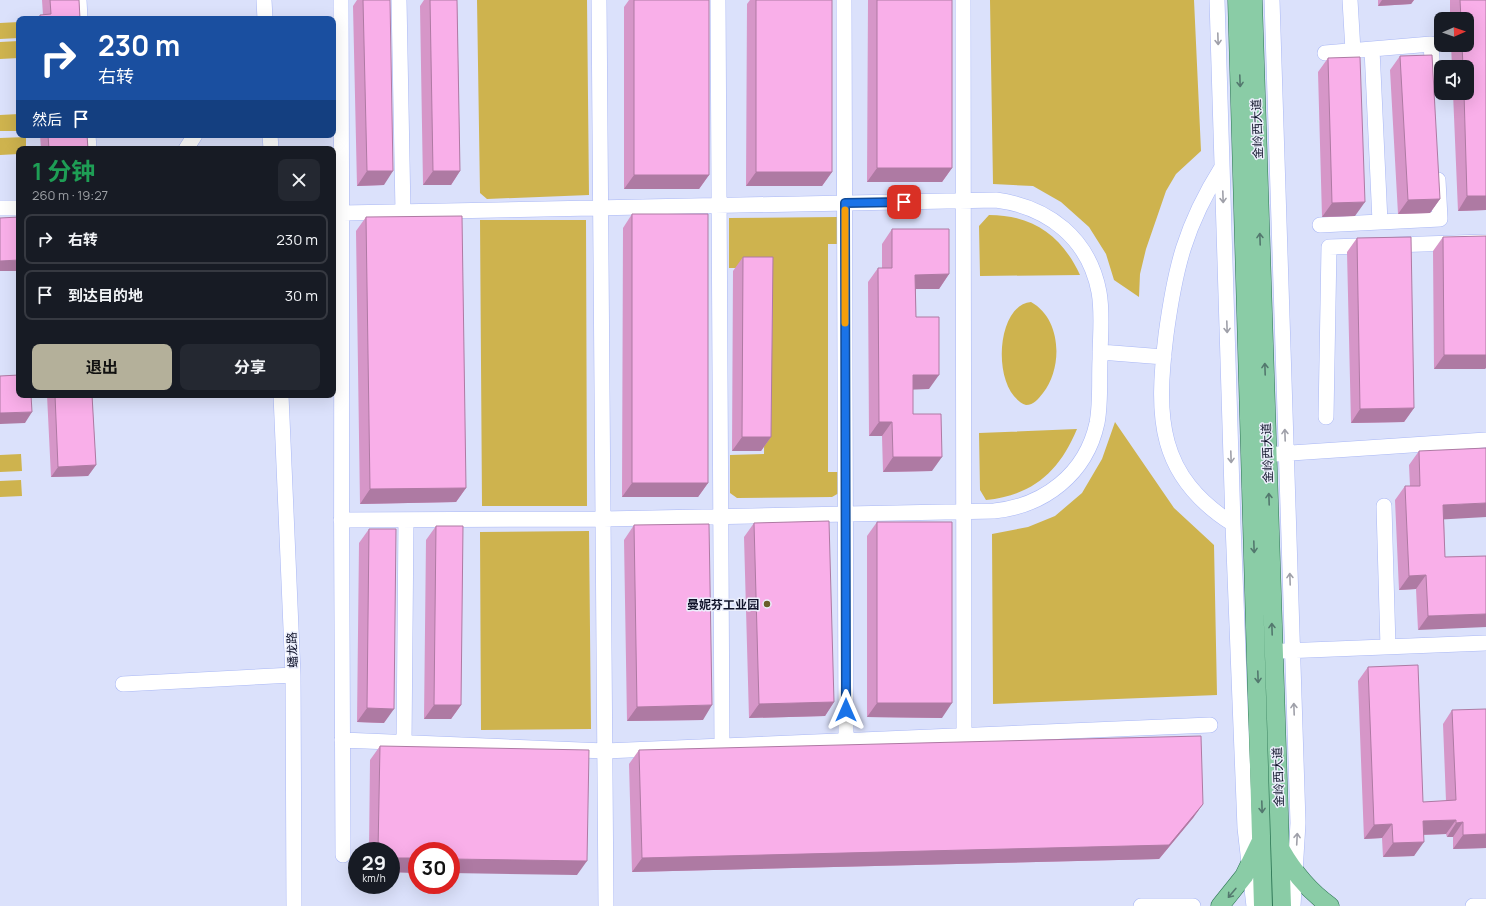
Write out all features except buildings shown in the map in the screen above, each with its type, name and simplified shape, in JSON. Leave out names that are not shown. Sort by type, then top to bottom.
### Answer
[{"type":"main road","name":"金岭西大道","points":[[1237,0],[1263,906]]},
{"type":"main road","name":"金岭西大道","points":[[1253,0],[1282,906]]},
{"type":"main road","points":[[1220,906],[1236,889],[1250,866],[1262,834]]},
{"type":"main road","points":[[1281,850],[1295,872],[1308,888],[1330,906]]},
{"type":"street","points":[[79,0],[80,16]]},
{"type":"street","points":[[264,0],[265,16]]},
{"type":"street","points":[[341,0],[343,213],[341,520],[343,855]]},
{"type":"street","points":[[399,0],[403,212]]},
{"type":"street","points":[[599,0],[606,906]]},
{"type":"street","points":[[718,0],[722,746]]},
{"type":"street","points":[[844,0],[846,740]]},
{"type":"street","points":[[963,0],[964,736]]},
{"type":"street","points":[[1217,0],[1233,524],[1245,828],[1254,906]]},
{"type":"street","points":[[1272,0],[1298,823],[1293,906]]},
{"type":"street","points":[[1350,0],[1353,51]]},
{"type":"street","points":[[1325,53],[1431,44],[1434,92]]},
{"type":"street","points":[[1372,49],[1380,222]]},
{"type":"street","points":[[1320,225],[1440,219],[1438,163]]},
{"type":"street","points":[[1222,167],[1198,209],[1180,254],[1170,302],[1164,357],[1161,406],[1165,436],[1170,451],[1185,480],[1206,505],[1233,524]]},
{"type":"street","points":[[341,520],[603,519],[964,512],[994,511],[1020,507],[1045,496],[1068,478],[1086,452],[1097,423],[1101,308],[1096,278],[1090,264],[1074,238],[1052,218],[1025,206],[996,200],[343,213]]},
{"type":"street","points":[[0,208],[16,208]]},
{"type":"street","points":[[1326,417],[1329,247],[1486,242]]},
{"type":"street","points":[[1100,352],[1164,357]]},
{"type":"street","name":"蟠龙路","points":[[281,398],[293,675],[294,906]]},
{"type":"street","points":[[1267,454],[1286,454],[1486,440]]},
{"type":"street","points":[[1384,506],[1388,647]]},
{"type":"street","points":[[404,743],[406,520]]},
{"type":"street","points":[[1273,651],[1486,643]]},
{"type":"street","points":[[124,684],[293,675]]},
{"type":"street","points":[[342,740],[605,751],[1210,725]]},
{"type":"street","points":[[1141,906],[1193,906]]},
{"type":"street","points":[[1473,906],[1486,906]]},
{"type":"shaded area","points":[[477,0],[587,0],[589,195],[487,199],[480,193]]},
{"type":"shaded area","points":[[990,0],[1194,0],[1201,151],[1176,174],[1166,191],[1146,249],[1140,274],[1139,297],[1114,280],[1106,254],[1089,227],[1061,202],[1033,186],[993,184]]},
{"type":"shaded area","points":[[16,22],[16,38],[0,39],[0,23]]},
{"type":"shaded area","points":[[16,41],[16,58],[0,59],[0,42]]},
{"type":"shaded area","points":[[16,114],[16,131],[0,131],[0,115]]},
{"type":"shaded area","points":[[0,138],[26,138],[26,146],[16,146],[16,154],[0,155]]},
{"type":"shaded area","points":[[989,215],[1019,219],[1044,230],[1064,249],[1073,261],[1080,275],[980,276],[979,226]]},
{"type":"shaded area","points":[[839,217],[840,244],[828,244],[828,472],[838,472],[839,493],[832,497],[737,498],[730,493],[730,455],[764,454],[766,268],[729,268],[729,218]]},
{"type":"shaded area","points":[[480,220],[586,220],[587,506],[482,506]]},
{"type":"shaded area","points":[[1031,302],[1041,310],[1049,320],[1054,332],[1056,358],[1054,371],[1043,393],[1034,403],[1026,405],[1015,397],[1007,384],[1003,367],[1002,350],[1004,332],[1010,318],[1019,307]]},
{"type":"shaded area","points":[[1115,422],[1174,508],[1214,545],[1217,695],[993,704],[992,534],[1028,527],[1055,516],[1082,493],[1102,459]]},
{"type":"shaded area","points":[[1077,429],[1062,458],[1042,479],[1031,487],[1018,493],[986,500],[980,490],[979,433]]},
{"type":"shaded area","points":[[21,454],[22,471],[0,472],[0,455]]},
{"type":"shaded area","points":[[21,480],[22,496],[0,497],[0,481]]},
{"type":"shaded area","points":[[589,531],[591,729],[481,730],[480,532]]},
{"type":"slow traffic","points":[[845,210],[845,323]]},
{"type":"place","name":"曼妮芬工业园","points":[[767,604]]},
{"type":"route","points":[[846,710],[845,203],[904,202]]}]
